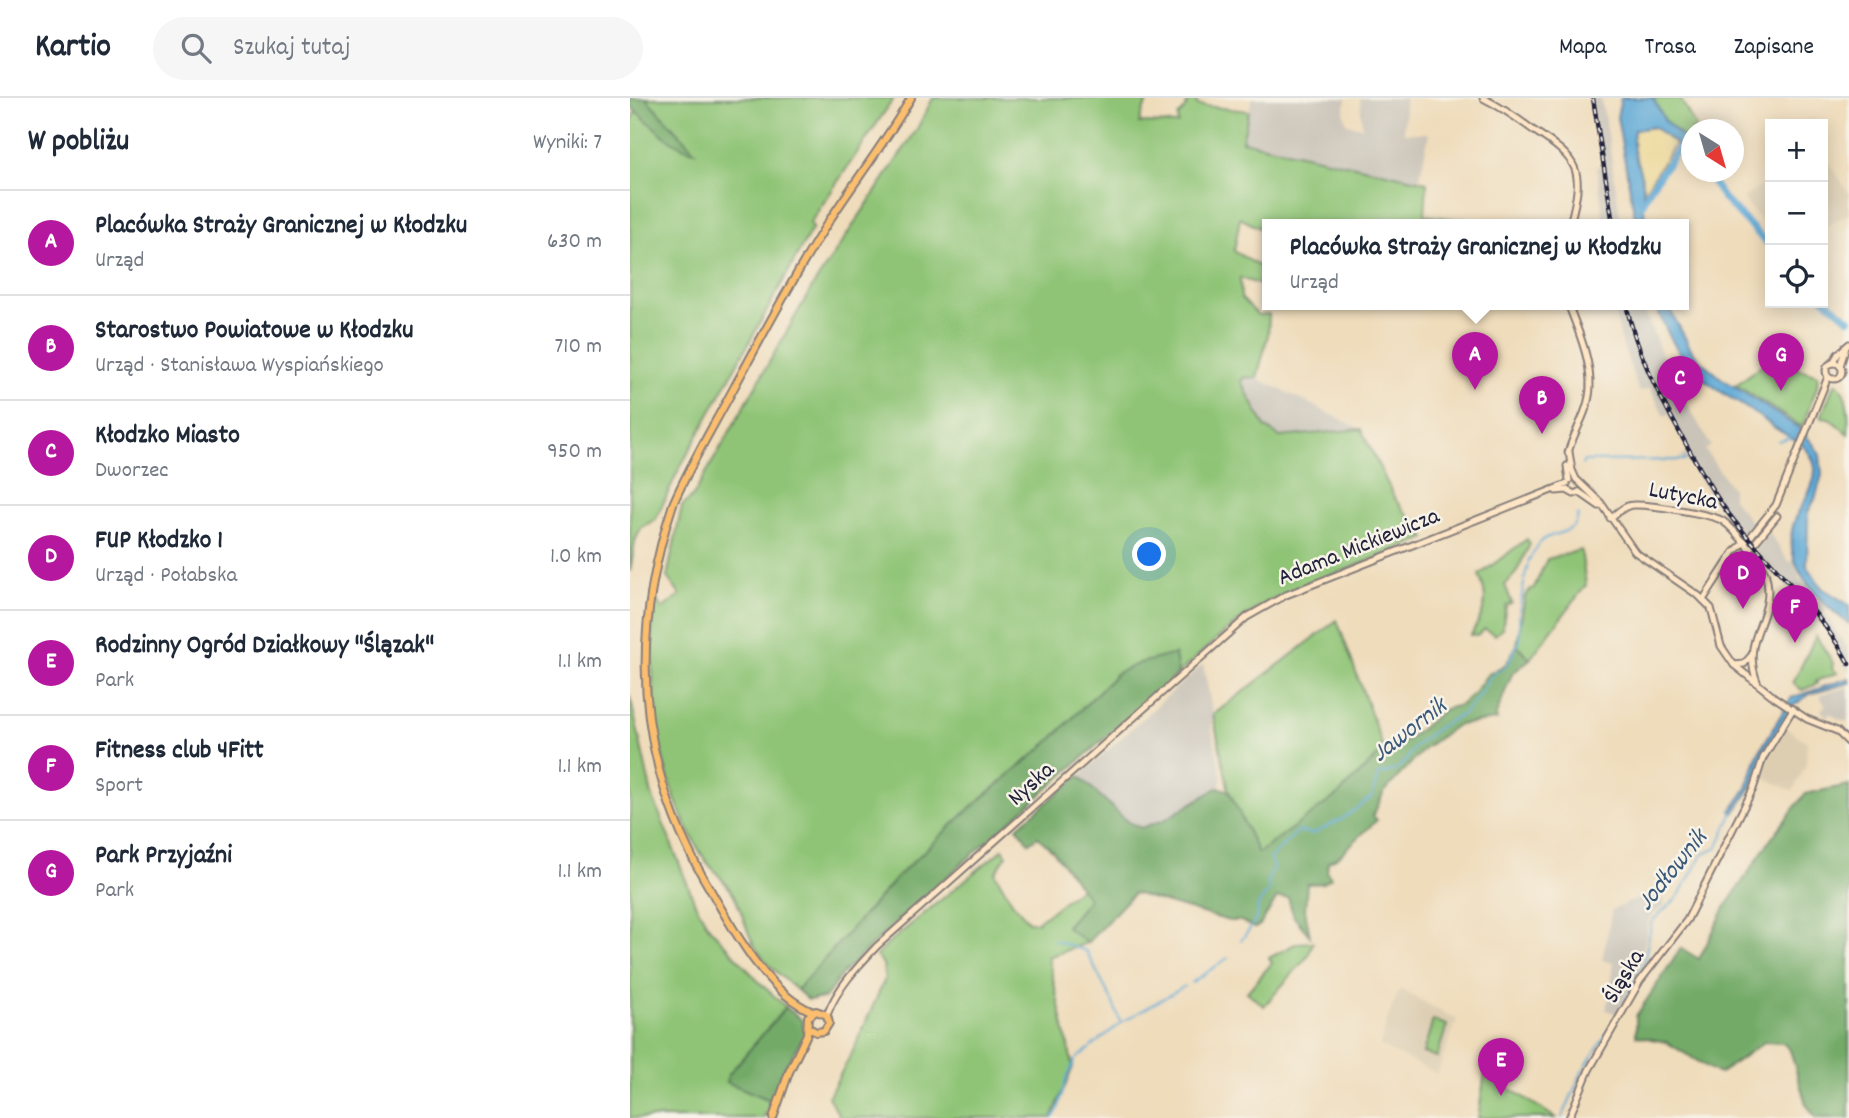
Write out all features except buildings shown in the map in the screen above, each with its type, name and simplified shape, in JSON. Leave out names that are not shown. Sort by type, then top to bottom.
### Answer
[{"type":"main road","points":[[812,1030],[822,1032],[828,1028],[830,1021],[798,1004],[766,974],[738,936],[685,846],[661,789],[648,736],[643,698],[642,638],[653,563],[674,501],[793,280],[911,98]]},
{"type":"main road","points":[[773,1118],[789,1072],[812,1030],[817,1014]]},
{"type":"street","points":[[1483,98],[1504,109],[1560,148],[1570,160],[1577,181],[1571,219]]},
{"type":"street","points":[[1570,310],[1583,348],[1590,386],[1588,402],[1569,452],[1572,470],[1570,483],[1581,485],[1601,503],[1637,554],[1711,608]]},
{"type":"street","points":[[1828,377],[1838,378],[1842,371],[1837,364],[1838,354],[1847,345]]},
{"type":"street","points":[[1749,550],[1774,514],[1828,377],[1826,368],[1837,364]]},
{"type":"street","name":"Adama Mickiewicza","points":[[1199,659],[1247,617],[1278,599],[1570,483],[1572,494],[1579,492]]},
{"type":"street","points":[[1581,485],[1579,492],[1609,515]]},
{"type":"street","name":"Lutycka","points":[[1609,515],[1633,505],[1702,515],[1724,522],[1765,571],[1768,603],[1751,655]]},
{"type":"street","points":[[1703,600],[1734,552],[1774,514]]},
{"type":"street","points":[[1710,590],[1711,608],[1721,646],[1734,665],[1788,706],[1810,720],[1837,731],[1849,743]]},
{"type":"street","points":[[1734,665],[1744,664],[1751,655]]},
{"type":"street","points":[[1751,655],[1753,672],[1759,686]]},
{"type":"street","name":"Nyska","points":[[817,1014],[832,1001],[853,971],[888,936],[1199,659]]},
{"type":"street","name":"Śląska","points":[[1569,1118],[1589,1070],[1640,981],[1688,920],[1753,789],[1763,758],[1788,706]]},
{"type":"shaded area","points":[[1252,98],[1346,98],[1344,115],[1347,124],[1362,127],[1360,98],[1405,98],[1404,133],[1429,133],[1419,181],[1242,141]]},
{"type":"shaded area","points":[[1591,98],[1600,98],[1606,121],[1620,219],[1603,219],[1597,167],[1602,166]]},
{"type":"shaded area","points":[[1828,162],[1849,193],[1849,214],[1828,225]]},
{"type":"shaded area","points":[[1765,184],[1765,227],[1743,198]]},
{"type":"shaded area","points":[[1614,310],[1644,310],[1667,368],[1711,446],[1705,450],[1732,489],[1732,498],[1754,528],[1745,537],[1716,503],[1685,459],[1680,457],[1689,452],[1668,414],[1664,416],[1650,388],[1639,392]]},
{"type":"shaded area","points":[[1245,377],[1257,378],[1361,429],[1280,437],[1265,428],[1240,381]]},
{"type":"shaded area","points":[[1769,532],[1788,561],[1793,562],[1800,578],[1826,609],[1824,612],[1849,651],[1849,672],[1827,632],[1755,550]]},
{"type":"shaded area","points":[[1203,664],[1213,715],[1211,726],[1222,778],[1219,787],[1164,820],[1142,828],[1128,822],[1079,776]]},
{"type":"shaded area","points":[[1849,687],[1849,722],[1830,713],[1827,717],[1821,710],[1826,705],[1820,697],[1822,694]]},
{"type":"shaded area","points":[[1785,727],[1807,742],[1806,764],[1793,791],[1761,776]]},
{"type":"shaded area","points":[[1657,890],[1665,905],[1649,918],[1641,961],[1617,1014],[1606,1010],[1610,999],[1613,963],[1602,960],[1612,910]]},
{"type":"shaded area","points":[[1400,989],[1457,1020],[1437,1074],[1380,1046],[1389,1014]]},
{"type":"green space","points":[[630,98],[646,98],[695,151],[686,149],[660,133],[630,106]]},
{"type":"green space","points":[[635,98],[894,98],[810,223],[813,227],[677,473],[656,519],[641,528],[635,541],[630,572],[630,126],[635,113]]},
{"type":"green space","points":[[933,98],[1148,98],[1139,123],[1178,124],[1178,116],[1185,109],[1189,98],[1196,98],[1197,105],[1249,111],[1242,141],[1427,182],[1425,215],[1454,219],[1262,219],[1262,229],[1240,218],[1234,251],[1262,268],[1262,285],[1240,278],[1241,298],[1258,315],[1269,314],[1268,335],[1257,378],[1245,377],[1241,381],[1265,427],[1280,437],[1361,429],[1395,499],[1426,538],[1277,597],[1237,623],[1178,674],[1175,655],[1117,673],[1050,741],[968,810],[899,875],[797,990],[757,950],[733,894],[702,855],[677,805],[667,776],[656,716],[652,656],[653,594],[662,609],[680,595],[667,577],[682,506],[693,496],[811,289],[917,129]]},
{"type":"green space","points":[[1653,98],[1680,98],[1692,119],[1681,119],[1681,136],[1665,121]]},
{"type":"green space","points":[[1772,357],[1818,375],[1817,387],[1802,427],[1736,385]]},
{"type":"green space","points":[[1837,383],[1846,400],[1848,434],[1829,418],[1821,417]]},
{"type":"green space","points":[[1527,539],[1530,544],[1516,573],[1505,585],[1512,603],[1506,606],[1502,629],[1495,635],[1485,629],[1477,636],[1471,635],[1480,619],[1485,599],[1479,575]]},
{"type":"green space","points":[[1581,550],[1586,585],[1530,659],[1517,645],[1525,596],[1534,588],[1547,559]]},
{"type":"green space","points":[[1337,620],[1384,750],[1339,794],[1258,854],[1229,791],[1213,715]]},
{"type":"green space","points":[[1816,636],[1837,673],[1802,690],[1793,683]]},
{"type":"green space","points":[[1517,645],[1530,659],[1512,674],[1496,715],[1497,720],[1457,725],[1425,748],[1384,792],[1373,816],[1377,820],[1338,857],[1328,862],[1327,872],[1331,878],[1323,883],[1307,884],[1305,910],[1310,936],[1294,917],[1288,898],[1277,898],[1260,925],[1255,928],[1241,921],[1229,921],[1134,893],[1087,943],[1066,927],[1089,899],[1053,851],[1038,837],[1029,843],[1017,827],[1079,776],[1128,822],[1141,828],[1164,820],[1219,787],[1229,791],[1258,853],[1339,794],[1384,750],[1403,743],[1445,709],[1460,705],[1473,694],[1487,675],[1506,664]]},
{"type":"green space","points":[[1175,654],[1178,674],[907,912],[842,974],[825,998],[808,1000],[797,990],[899,875],[968,810],[1050,741],[1117,673],[1140,663]]},
{"type":"green space","points":[[630,696],[652,795],[695,903],[708,926],[759,982],[786,1007],[726,1081],[770,1100],[764,1118],[630,1118]]},
{"type":"green space","points":[[1849,785],[1849,1118],[1816,1118],[1806,1104],[1790,1050],[1783,1043],[1764,1042],[1719,1074],[1666,1042],[1636,1036],[1636,1016],[1681,948],[1699,959],[1726,906],[1805,794]]},
{"type":"green space","points":[[1003,849],[1007,855],[995,873],[1012,902],[1029,922],[1037,922],[1082,887],[1090,899],[1066,926],[1087,943],[1048,957],[1073,1067],[1052,1118],[841,1118],[828,1097],[853,1051],[885,979],[883,964],[876,956]]},
{"type":"green space","points":[[1313,942],[1308,956],[1264,1006],[1247,992],[1272,963],[1269,958],[1297,943]]},
{"type":"green space","points":[[786,1007],[802,1020],[805,1034],[770,1100],[726,1082],[729,1074]]},
{"type":"green space","points":[[1433,1020],[1447,1025],[1437,1057],[1423,1053]]},
{"type":"green space","points":[[1485,1073],[1556,1118],[1478,1118]]},
{"type":"sand","points":[[1654,127],[1676,142],[1643,193],[1631,146],[1634,130]]},
{"type":"water","points":[[1621,98],[1653,98],[1665,121],[1681,136],[1681,148],[1654,127],[1634,130],[1633,146],[1642,177],[1645,219],[1635,219],[1617,117]]},
{"type":"water","points":[[1658,310],[1670,310],[1692,351],[1702,362],[1721,378],[1799,428],[1814,445],[1820,455],[1822,475],[1808,512],[1807,566],[1822,588],[1849,605],[1849,624],[1812,590],[1795,561],[1792,530],[1815,476],[1811,456],[1801,444],[1717,389],[1692,369],[1673,343]]},
{"type":"water","points":[[1849,678],[1849,683],[1810,694],[1793,706],[1751,788],[1734,813],[1731,811],[1747,788],[1757,756],[1791,698]]},
{"type":"waterway","points":[[1640,209],[1651,187],[1681,145]]},
{"type":"waterway","points":[[1712,182],[1724,199],[1769,245]]},
{"type":"waterway","points":[[1828,302],[1849,319]]},
{"type":"waterway","name":"Jawornik","points":[[1778,441],[1794,436]]},
{"type":"waterway","name":"Jawornik","points":[[1582,465],[1584,461],[1685,460]]},
{"type":"waterway","name":"Jawornik","points":[[1528,562],[1541,541],[1570,529],[1577,521],[1578,515]]},
{"type":"waterway","name":"Jawornik","points":[[1524,580],[1528,565]]},
{"type":"waterway","name":"Jawornik","points":[[1241,940],[1253,923],[1258,905],[1269,890],[1268,880],[1273,867],[1270,858],[1298,831],[1313,834],[1342,819],[1372,797],[1378,775],[1395,770],[1405,762],[1415,746],[1439,727],[1463,714],[1492,675],[1507,665],[1520,640],[1519,612],[1524,583]]},
{"type":"waterway","name":"Jodłownik","points":[[1624,1004],[1644,962],[1652,921],[1678,897],[1702,855],[1717,848],[1733,812]]},
{"type":"waterway","points":[[1054,940],[1086,951],[1120,1021]]},
{"type":"waterway","name":"Jawornik","points":[[1191,983],[1228,958]]},
{"type":"waterway","name":"Jawornik","points":[[1091,1047],[1122,1022],[1185,986]]},
{"type":"waterway","name":"Jodłownik","points":[[1562,1118],[1582,1072],[1611,1027]]},
{"type":"waterway","name":"Jawornik","points":[[1077,1058],[1089,1049]]},
{"type":"waterway","name":"Jawornik","points":[[1053,1118],[1075,1060]]},
{"type":"railway","points":[[1593,98],[1612,219]]},
{"type":"railway","points":[[1628,310],[1651,377],[1715,495],[1824,625],[1849,664]]},
{"type":"place","name":"Placówka Straży Granicznej w Kłodzku","points":[[1475,390]]},
{"type":"place","name":"Park Przyjaźni","points":[[1781,391]]},
{"type":"place","name":"Kłodzko Miasto","points":[[1680,414]]},
{"type":"place","name":"Starostwo Powiatowe w Kłodzku","points":[[1542,434]]},
{"type":"place","name":"FUP Kłodzko 1","points":[[1743,609]]},
{"type":"place","name":"Fitness club 4Fitt","points":[[1795,643]]},
{"type":"place","name":"Rodzinny Ogród Działkowy \"Ślązak\"","points":[[1501,1096]]}]
